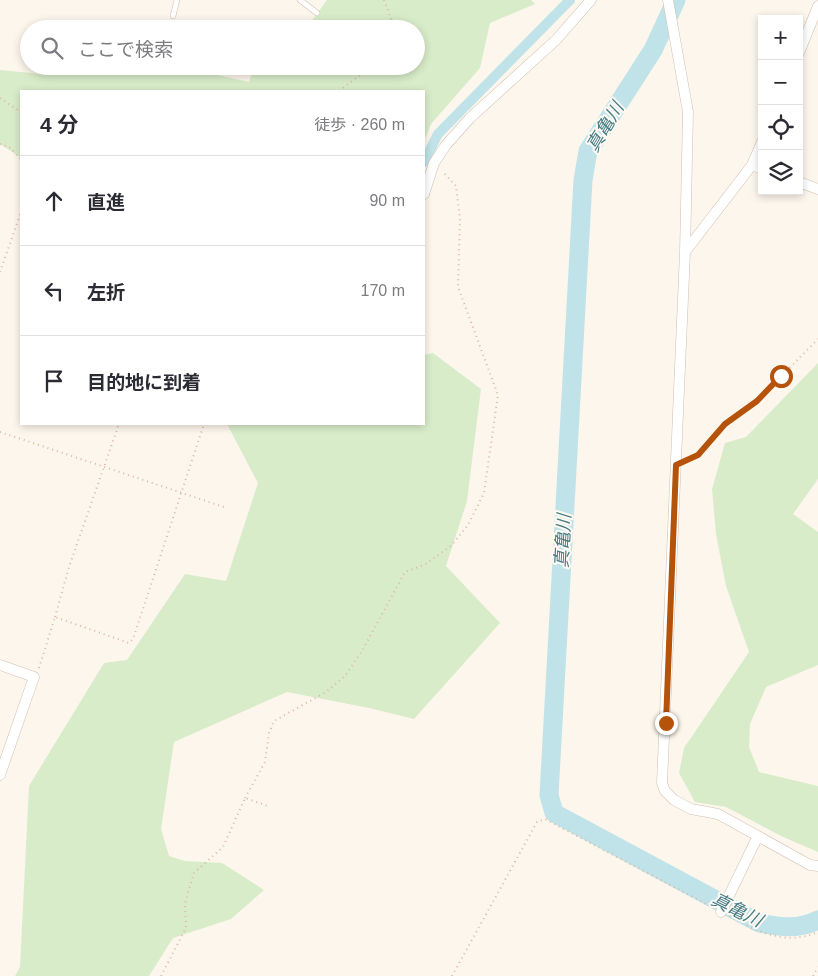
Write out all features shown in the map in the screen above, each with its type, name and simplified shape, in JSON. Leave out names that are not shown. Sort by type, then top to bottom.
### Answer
[{"type":"street","points":[[425,191],[434,163],[446,145],[470,118],[556,40],[591,0]]},
{"type":"street","points":[[668,0],[688,112],[685,252],[662,783],[665,791],[674,800],[691,809],[718,814],[810,865],[818,866]]},
{"type":"street","points":[[803,46],[815,23],[818,6]]},
{"type":"street","points":[[685,252],[757,167],[760,150]]},
{"type":"street","points":[[803,183],[818,189]]},
{"type":"street","points":[[0,665],[34,677],[0,775]]},
{"type":"street","points":[[721,912],[758,836]]},
{"type":"lane","points":[[173,16],[177,0]]},
{"type":"lane","points":[[300,0],[317,13]]},
{"type":"path","points":[[384,0],[392,20]]},
{"type":"path","points":[[340,90],[360,75]]},
{"type":"path","points":[[0,98],[20,111]]},
{"type":"path","points":[[0,144],[11,148],[20,159]]},
{"type":"path","points":[[162,976],[186,928],[185,903],[194,873],[223,847],[244,798],[266,762],[269,733],[274,721],[326,692],[345,676],[362,651],[405,572],[424,565],[451,546],[468,525],[484,493],[498,395],[458,287],[460,218],[456,186],[434,163]]},
{"type":"path","points":[[0,272],[20,215]]},
{"type":"path","points":[[676,465],[698,455],[725,424],[757,401],[818,339]]},
{"type":"path","points":[[34,677],[118,425]]},
{"type":"path","points":[[55,618],[129,643],[134,639],[204,425]]},
{"type":"path","points":[[0,432],[227,508]]},
{"type":"path","points":[[244,798],[268,806]]},
{"type":"path","points":[[452,976],[537,822],[545,819],[760,932],[778,937],[794,938],[818,932]]},
{"type":"path","points":[[813,976],[818,968]]},
{"type":"green space","points":[[327,0],[531,0],[535,4],[490,23],[480,68],[431,124],[425,139],[425,90],[20,90],[20,157],[0,144],[0,70],[20,72],[20,75],[218,75],[249,82],[251,75],[425,75],[425,20],[313,20]]},
{"type":"green space","points":[[433,353],[481,389],[467,501],[446,566],[500,623],[414,719],[287,692],[174,742],[161,829],[169,856],[185,861],[222,863],[264,890],[231,919],[173,938],[149,976],[15,976],[20,967],[29,786],[104,663],[127,660],[185,574],[226,581],[258,483],[228,425],[425,425],[425,355]]},
{"type":"green space","points":[[818,363],[818,479],[793,514],[818,532],[818,665],[766,687],[750,724],[749,747],[759,772],[818,786],[818,852],[781,836],[726,807],[695,802],[679,773],[684,748],[749,652],[726,586],[716,534],[712,489],[725,443],[746,437]]},
{"type":"waterway","points":[[425,160],[438,134],[570,0]]},
{"type":"waterway","name":"真亀川","points":[[676,0],[653,50],[588,151],[583,180],[549,795],[554,813],[759,923],[796,926],[818,920]]},
{"type":"route","points":[[666,723],[676,465],[698,455],[725,424],[757,401],[781,376]]}]
